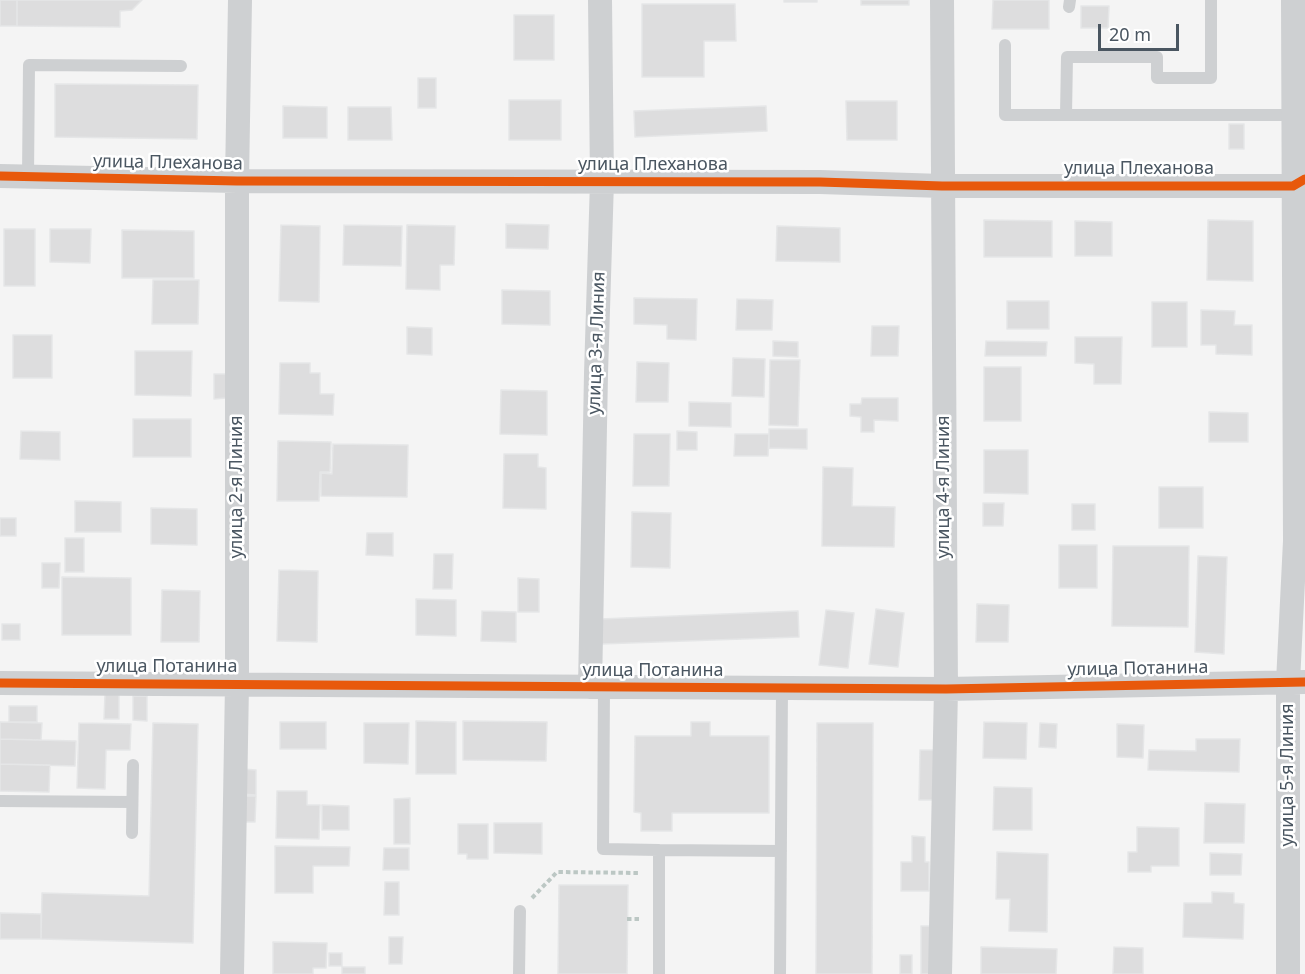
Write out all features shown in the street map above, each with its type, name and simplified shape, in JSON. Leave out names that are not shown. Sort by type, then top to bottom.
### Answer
[{"type":"street","name":"улица 2-я Линия","points":[[232,974],[237,684],[237,181],[240,0]]},
{"type":"street","name":"улица 3-я Линия","points":[[597,687],[596,374],[602,181],[600,0]]},
{"type":"street","name":"улица 4-я Линия","points":[[940,974],[946,689],[942,0]]},
{"type":"street","name":"улица 5-я Линия","points":[[1288,974],[1297,682],[1294,541],[1299,182],[1293,115],[1293,0]]},
{"type":"street","name":"улица Плеханова","points":[[0,176],[237,181],[820,182],[942,186],[1299,182]]},
{"type":"street","name":"улица Потанина","points":[[0,683],[946,689],[1297,682]]},
{"type":"lane","points":[[1066,115],[1067,57],[1157,57],[1157,78],[1211,78],[1211,0]]},
{"type":"lane","points":[[1005,45],[1005,115],[1293,115]]},
{"type":"lane","points":[[28,177],[29,65],[181,66]]},
{"type":"lane","points":[[597,687],[603,849],[781,851]]},
{"type":"lane","points":[[780,974],[782,688]]},
{"type":"lane","points":[[132,833],[133,765]]},
{"type":"lane","points":[[0,801],[132,802]]},
{"type":"lane","points":[[659,850],[659,974]]},
{"type":"lane","points":[[519,974],[520,910]]},
{"type":"path","points":[[520,910],[557,872],[644,873]]},
{"type":"path","points":[[627,919],[644,919],[644,930]]},
{"type":"building","points":[[0,0],[17,0],[17,26],[0,26]]},
{"type":"building","points":[[17,0],[142,0],[132,10],[120,11],[120,27],[17,26]]},
{"type":"building","points":[[784,0],[817,0],[817,2],[784,2]]},
{"type":"building","points":[[861,0],[909,0],[909,5],[861,5]]},
{"type":"building","points":[[993,0],[1049,0],[1049,29],[992,29]]},
{"type":"building","points":[[642,4],[735,4],[736,41],[704,41],[704,77],[642,77]]},
{"type":"building","points":[[1081,6],[1109,6],[1108,28],[1081,28]]},
{"type":"building","points":[[514,15],[554,15],[554,60],[514,60]]},
{"type":"building","points":[[418,78],[436,78],[436,108],[418,108]]},
{"type":"building","points":[[55,84],[198,85],[197,139],[55,137]]},
{"type":"building","points":[[509,100],[561,100],[561,140],[509,140]]},
{"type":"building","points":[[846,101],[897,101],[897,140],[847,140]]},
{"type":"building","points":[[283,106],[327,107],[327,138],[283,138]]},
{"type":"building","points":[[766,106],[767,131],[635,137],[634,111]]},
{"type":"building","points":[[348,107],[391,107],[392,140],[348,140]]},
{"type":"building","points":[[1229,124],[1244,124],[1244,149],[1229,149]]},
{"type":"building","points":[[984,220],[1052,221],[1052,257],[984,257]]},
{"type":"building","points":[[1208,220],[1253,221],[1253,281],[1207,280]]},
{"type":"building","points":[[1075,221],[1112,222],[1112,256],[1075,256]]},
{"type":"building","points":[[506,224],[549,225],[548,249],[506,248]]},
{"type":"building","points":[[281,225],[320,226],[319,302],[279,301]]},
{"type":"building","points":[[344,225],[402,226],[401,266],[343,265]]},
{"type":"building","points":[[407,225],[455,226],[454,265],[440,265],[440,290],[406,289]]},
{"type":"building","points":[[777,226],[840,228],[840,262],[776,261]]},
{"type":"building","points":[[4,229],[35,229],[35,286],[4,286]]},
{"type":"building","points":[[50,229],[91,229],[90,263],[50,262]]},
{"type":"building","points":[[122,230],[194,231],[194,278],[122,278]]},
{"type":"building","points":[[153,280],[199,280],[198,324],[152,324]]},
{"type":"building","points":[[502,290],[550,291],[550,325],[502,324]]},
{"type":"building","points":[[634,298],[697,299],[696,340],[667,339],[667,325],[634,324]]},
{"type":"building","points":[[737,299],[773,300],[772,330],[736,330]]},
{"type":"building","points":[[1007,301],[1049,301],[1049,329],[1007,329]]},
{"type":"building","points":[[1152,302],[1187,302],[1187,347],[1152,347]]},
{"type":"building","points":[[1201,310],[1235,311],[1234,325],[1252,325],[1252,355],[1216,354],[1216,345],[1201,345]]},
{"type":"building","points":[[872,326],[899,326],[898,356],[871,356]]},
{"type":"building","points":[[407,327],[432,328],[432,355],[407,354]]},
{"type":"building","points":[[13,335],[52,335],[52,378],[13,378]]},
{"type":"building","points":[[1075,337],[1122,337],[1121,384],[1094,384],[1094,364],[1075,363]]},
{"type":"building","points":[[773,341],[798,342],[798,357],[773,356]]},
{"type":"building","points":[[986,341],[1047,342],[1046,356],[985,356]]},
{"type":"building","points":[[135,351],[192,351],[191,396],[135,395]]},
{"type":"building","points":[[733,358],[765,359],[764,397],[732,396]]},
{"type":"building","points":[[770,360],[800,360],[798,426],[769,425]]},
{"type":"building","points":[[637,362],[669,363],[668,402],[636,402]]},
{"type":"building","points":[[280,363],[310,363],[310,373],[320,373],[320,394],[334,394],[333,415],[279,414]]},
{"type":"building","points":[[984,367],[1021,367],[1021,421],[984,421]]},
{"type":"building","points":[[214,374],[227,374],[226,398],[214,399]]},
{"type":"building","points":[[501,390],[547,391],[547,435],[500,434]]},
{"type":"building","points":[[862,398],[898,398],[898,421],[874,420],[874,432],[861,432],[861,417],[850,416],[850,404],[861,404]]},
{"type":"building","points":[[689,402],[731,403],[731,427],[689,426]]},
{"type":"building","points":[[1209,412],[1248,413],[1248,442],[1209,442]]},
{"type":"building","points":[[133,419],[191,419],[191,457],[133,457]]},
{"type":"building","points":[[769,429],[807,429],[807,449],[769,448]]},
{"type":"building","points":[[21,431],[60,432],[60,460],[20,459]]},
{"type":"building","points":[[677,431],[697,432],[697,450],[677,450]]},
{"type":"building","points":[[634,434],[670,434],[669,486],[633,486]]},
{"type":"building","points":[[735,434],[769,434],[768,456],[734,456]]},
{"type":"building","points":[[278,441],[331,442],[330,472],[320,472],[319,501],[277,501]]},
{"type":"building","points":[[333,444],[408,445],[407,497],[321,496],[321,473],[332,474]]},
{"type":"building","points":[[984,450],[1028,450],[1028,494],[984,493]]},
{"type":"building","points":[[504,454],[538,454],[538,467],[546,468],[546,509],[503,508]]},
{"type":"building","points":[[823,467],[853,468],[852,506],[895,507],[894,547],[822,546]]},
{"type":"building","points":[[1159,487],[1203,487],[1203,528],[1159,528]]},
{"type":"building","points":[[75,501],[121,502],[121,532],[75,532]]},
{"type":"building","points":[[983,503],[1004,503],[1003,526],[983,526]]},
{"type":"building","points":[[1072,504],[1095,504],[1095,530],[1072,530]]},
{"type":"building","points":[[151,508],[197,509],[197,545],[151,544]]},
{"type":"building","points":[[632,512],[671,513],[670,568],[631,567]]},
{"type":"building","points":[[0,518],[16,518],[16,536],[0,536]]},
{"type":"building","points":[[367,533],[393,533],[393,556],[366,555]]},
{"type":"building","points":[[65,538],[84,538],[84,572],[65,572]]},
{"type":"building","points":[[1059,545],[1097,545],[1097,588],[1059,588]]},
{"type":"building","points":[[1113,546],[1189,546],[1188,627],[1112,626]]},
{"type":"building","points":[[434,554],[453,554],[452,589],[433,589]]},
{"type":"building","points":[[1198,556],[1227,557],[1224,654],[1195,652]]},
{"type":"building","points":[[42,563],[60,563],[59,588],[42,588]]},
{"type":"building","points":[[279,570],[318,571],[317,642],[277,641]]},
{"type":"building","points":[[62,577],[131,578],[131,635],[62,635]]},
{"type":"building","points":[[518,578],[539,579],[539,612],[518,612]]},
{"type":"building","points":[[162,590],[200,591],[199,642],[161,642]]},
{"type":"building","points":[[416,599],[456,600],[456,636],[416,635]]},
{"type":"building","points":[[977,604],[1009,605],[1008,642],[976,642]]},
{"type":"building","points":[[876,609],[904,613],[898,667],[869,664]]},
{"type":"building","points":[[826,610],[854,613],[848,668],[819,665]]},
{"type":"building","points":[[482,611],[516,612],[516,642],[481,641]]},
{"type":"building","points":[[798,611],[799,637],[601,644],[600,619]]},
{"type":"building","points":[[2,624],[20,624],[20,640],[2,640]]},
{"type":"building","points":[[105,694],[119,695],[119,719],[104,719]]},
{"type":"building","points":[[133,696],[147,696],[147,721],[133,720]]},
{"type":"building","points":[[9,706],[37,706],[37,722],[9,722]]},
{"type":"building","points":[[416,721],[456,722],[456,774],[416,774]]},
{"type":"building","points":[[463,721],[547,722],[546,761],[463,760]]},
{"type":"building","points":[[0,722],[42,723],[41,740],[0,739]]},
{"type":"building","points":[[280,722],[326,722],[326,749],[280,749]]},
{"type":"building","points":[[691,722],[710,722],[710,736],[769,736],[769,813],[672,813],[672,831],[641,831],[641,813],[634,812],[635,736],[691,736]]},
{"type":"building","points":[[984,722],[1027,723],[1026,759],[983,758]]},
{"type":"building","points":[[79,723],[131,724],[130,750],[106,750],[105,789],[77,788]]},
{"type":"building","points":[[153,723],[198,724],[193,943],[41,939],[42,893],[149,896]]},
{"type":"building","points":[[364,723],[409,723],[408,764],[364,763]]},
{"type":"building","points":[[817,723],[873,723],[872,974],[816,974]]},
{"type":"building","points":[[1040,723],[1057,724],[1056,748],[1039,747]]},
{"type":"building","points":[[1117,724],[1144,725],[1143,758],[1117,757]]},
{"type":"building","points":[[0,739],[76,741],[75,766],[0,764]]},
{"type":"building","points":[[1196,739],[1240,739],[1239,772],[1148,770],[1149,750],[1196,751]]},
{"type":"building","points":[[920,750],[934,750],[934,800],[919,800]]},
{"type":"building","points":[[0,764],[50,765],[49,792],[0,791]]},
{"type":"building","points":[[242,769],[256,770],[256,795],[241,794]]},
{"type":"building","points":[[994,787],[1032,788],[1032,830],[993,830]]},
{"type":"building","points":[[277,791],[307,791],[307,805],[320,805],[319,839],[276,838]]},
{"type":"building","points":[[241,796],[256,796],[255,822],[241,822]]},
{"type":"building","points":[[410,798],[410,844],[394,844],[394,799]]},
{"type":"building","points":[[1205,803],[1245,804],[1244,843],[1204,843]]},
{"type":"building","points":[[322,805],[349,806],[349,830],[322,830]]},
{"type":"building","points":[[494,823],[542,823],[542,854],[494,853]]},
{"type":"building","points":[[458,824],[488,824],[488,859],[467,859],[467,854],[458,854]]},
{"type":"building","points":[[1137,827],[1179,828],[1179,866],[1151,866],[1151,872],[1128,872],[1128,852],[1137,852]]},
{"type":"building","points":[[912,836],[925,837],[925,862],[929,862],[929,891],[901,891],[901,862],[912,862]]},
{"type":"building","points":[[275,846],[350,847],[349,866],[313,866],[313,893],[275,893]]},
{"type":"building","points":[[384,848],[409,848],[409,870],[383,870]]},
{"type":"building","points":[[997,852],[1048,854],[1047,932],[1009,931],[1010,899],[996,899]]},
{"type":"building","points":[[1210,853],[1242,854],[1241,875],[1210,875]]},
{"type":"building","points":[[385,882],[399,882],[399,915],[384,915]]},
{"type":"building","points":[[559,885],[628,885],[627,974],[558,974]]},
{"type":"building","points":[[1212,892],[1234,893],[1234,903],[1244,904],[1243,939],[1183,937],[1184,903],[1212,903]]},
{"type":"building","points":[[0,913],[41,914],[41,939],[0,939]]},
{"type":"building","points":[[921,926],[935,926],[934,974],[921,974]]},
{"type":"building","points":[[389,937],[403,937],[402,964],[389,964]]},
{"type":"building","points":[[273,942],[327,943],[326,968],[313,968],[313,974],[273,974]]},
{"type":"building","points":[[981,947],[1057,949],[1056,974],[981,974]]},
{"type":"building","points":[[1114,947],[1143,948],[1143,974],[1113,974]]},
{"type":"building","points":[[329,953],[342,953],[342,966],[329,966]]},
{"type":"building","points":[[900,955],[912,955],[912,974],[900,974]]},
{"type":"building","points":[[342,967],[365,967],[365,974],[342,974]]},
{"type":"cycle path","points":[[0,176],[237,181],[820,182],[942,186],[1293,186],[1305,179]]},
{"type":"cycle path","points":[[0,683],[946,689],[1305,682]]}]
